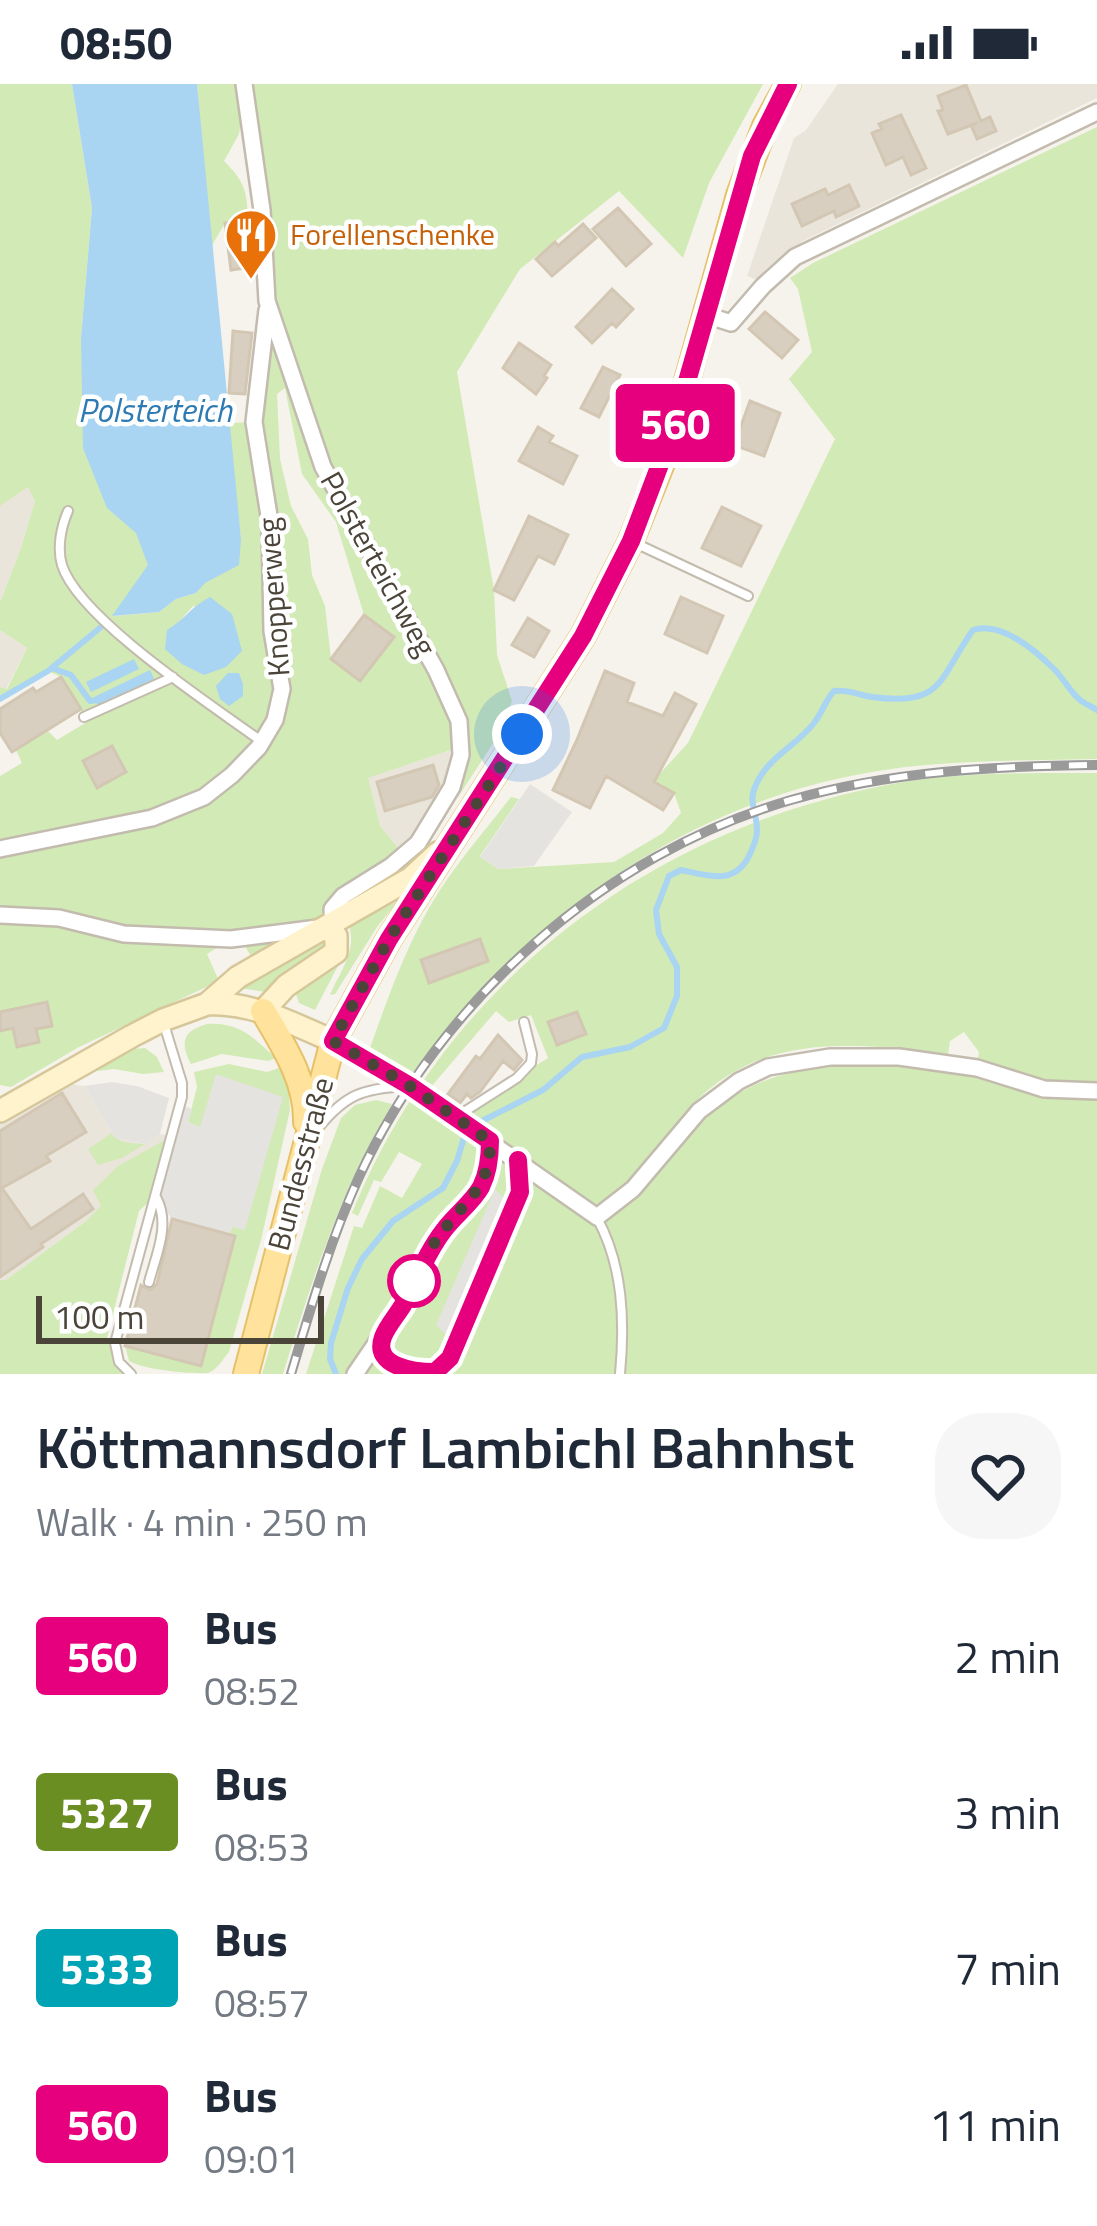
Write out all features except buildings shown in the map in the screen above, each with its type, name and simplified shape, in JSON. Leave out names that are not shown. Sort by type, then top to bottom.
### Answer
[{"type":"main road","name":"Bundesstraße","points":[[246,1374],[333,1041],[389,939],[608,590],[664,458],[752,156],[788,84]]},
{"type":"main road","points":[[207,1004],[238,977],[411,878],[455,835]]},
{"type":"main road","points":[[263,1011],[286,986],[336,952],[336,936],[329,926]]},
{"type":"main road","points":[[0,1112],[163,1020],[207,1004],[230,1003],[263,1011],[333,1041]]},
{"type":"main road","points":[[263,1011],[302,1088],[307,1115],[303,1160]]},
{"type":"street","name":"Polsterteichweg","points":[[244,84],[262,210],[268,301],[322,467],[436,670],[459,721],[461,755],[439,811],[405,856],[343,896],[332,909],[329,926]]},
{"type":"street","points":[[706,316],[731,323],[795,256],[1097,112]]},
{"type":"street","name":"Knopperweg","points":[[0,849],[152,818],[204,797],[232,775],[275,720],[282,689],[272,631],[269,522],[254,422],[268,301]]},
{"type":"street","points":[[0,915],[59,918],[124,934],[231,939],[329,926]]},
{"type":"street","points":[[333,1041],[416,1091],[597,1217],[633,1189],[699,1111],[768,1067],[830,1057],[899,1057],[976,1067],[1044,1088],[1097,1091]]},
{"type":"street","points":[[355,1374],[381,1340],[444,1230],[480,1189],[490,1141]]},
{"type":"lane","points":[[68,511],[59,552],[63,569],[93,613],[262,742]]},
{"type":"lane","points":[[631,541],[748,596]]},
{"type":"lane","points":[[84,717],[173,676]]},
{"type":"lane","points":[[130,1374],[119,1362],[115,1343],[182,1097],[163,1020]]},
{"type":"lane","points":[[454,1118],[517,1078],[531,1063],[524,1022]]},
{"type":"lane","points":[[303,1160],[320,1125],[349,1097],[380,1088],[416,1091]]},
{"type":"lane","points":[[381,1340],[382,1353],[395,1366],[414,1372],[435,1372],[450,1358],[520,1192],[518,1160]]},
{"type":"lane","points":[[149,1282],[164,1225],[155,1196]]},
{"type":"lane","points":[[597,1217],[608,1237],[621,1293],[620,1374]]},
{"type":"shaded area","points":[[838,84],[1097,84],[1097,98],[803,241],[762,282],[747,276],[794,138],[806,130]]},
{"type":"shaded area","points":[[29,486],[35,501],[0,602],[0,506]]},
{"type":"shaded area","points":[[0,630],[27,648],[6,689],[0,687]]},
{"type":"shaded area","points":[[461,747],[452,787],[405,856],[380,826],[367,778]]},
{"type":"shaded area","points":[[530,784],[572,812],[534,866],[498,869],[480,857]]},
{"type":"shaded area","points":[[216,1074],[283,1097],[245,1230],[233,1227],[229,1235],[172,1219],[155,1196],[181,1105],[192,1109],[188,1122],[200,1127]]},
{"type":"shaded area","points":[[112,1082],[169,1098],[160,1134],[145,1144],[115,1138],[84,1086]]},
{"type":"shaded area","points":[[70,1084],[84,1086],[115,1138],[144,1144],[160,1134],[172,1136],[118,1167],[94,1190],[102,1206],[0,1280],[0,1124]]},
{"type":"shaded area","points":[[495,1189],[514,1208],[456,1344],[436,1325]]},
{"type":"green space","points":[[0,84],[72,84],[92,208],[81,338],[107,508],[136,532],[149,565],[114,616],[159,612],[176,599],[196,593],[241,539],[228,423],[254,422],[267,301],[244,96],[239,134],[224,161],[244,188],[248,220],[225,223],[211,247],[197,84],[763,84],[709,183],[683,258],[619,191],[520,269],[457,372],[494,590],[497,655],[512,701],[501,731],[458,797],[452,787],[460,747],[368,778],[380,826],[405,856],[308,928],[252,958],[240,938],[231,939],[207,954],[219,981],[79,1047],[11,1087],[0,1085],[0,1031],[13,1028],[18,1047],[38,1042],[36,1027],[52,1025],[47,1002],[0,1012],[0,776],[22,763],[16,750],[48,731],[57,740],[87,722],[61,677],[48,671],[0,699],[0,687],[7,689],[27,648],[0,630],[0,602],[35,501],[28,487],[0,506]],"holes":[[[285,388],[302,474],[336,522],[364,615],[394,637],[360,681],[331,659],[325,606],[312,575],[308,539],[291,506],[280,459],[277,394]],[[194,605],[204,675],[176,625]]]},
{"type":"green space","points":[[1097,127],[1097,759],[890,769],[791,791],[724,816],[603,884],[548,927],[496,975],[405,1083],[366,1059],[385,1006],[432,903],[511,797],[519,799],[480,856],[498,869],[614,862],[663,833],[681,813],[674,793],[653,781],[688,743],[835,439],[789,379],[812,352],[798,289],[790,278]],"holes":[[[479,939],[488,961],[428,982],[421,960]]]},
{"type":"green space","points":[[1097,773],[1097,1374],[306,1374],[354,1226],[362,1228],[380,1186],[402,1198],[422,1164],[399,1152],[381,1182],[374,1180],[358,1216],[352,1213],[392,1131],[441,1056],[499,990],[564,931],[636,881],[715,839],[799,807],[887,785],[939,778]],"holes":[[[496,1011],[509,1022],[531,1015],[548,1058],[454,1117],[424,1095]],[[964,1032],[979,1052],[976,1068],[846,1065],[781,1075],[724,1103],[654,1164],[653,1155],[693,1104],[720,1080],[750,1064],[781,1053],[846,1046],[948,1054],[950,1041]]]},
{"type":"green space","points":[[398,901],[330,995],[349,953],[349,925]]},
{"type":"green space","points":[[328,942],[317,956],[266,992],[239,988],[301,949]]},
{"type":"green space","points":[[341,960],[315,1010],[299,1003],[295,991]]},
{"type":"green space","points":[[207,1024],[237,1028],[276,1058],[222,1054],[191,1064],[186,1039],[192,1030]]},
{"type":"green space","points":[[145,1048],[157,1057],[164,1072],[88,1072],[133,1049]]},
{"type":"green space","points":[[229,1064],[267,1072],[282,1067],[290,1110],[261,1240],[229,1352],[208,1373],[136,1364],[129,1361],[125,1346],[201,1366],[235,1237],[229,1235],[232,1226],[245,1230],[200,1128],[188,1122],[197,1087],[194,1072]]},
{"type":"green space","points":[[376,1100],[392,1104],[343,1202],[283,1374],[262,1374],[341,1118],[355,1105]]},
{"type":"green space","points":[[112,1133],[122,1141],[145,1144],[98,1165],[88,1149]]},
{"type":"green space","points":[[172,1136],[155,1196],[139,1211],[107,1338],[131,1374],[0,1374],[0,1280],[85,1222],[101,1206],[93,1190],[118,1166]]},
{"type":"water","name":"Polsterteich","points":[[72,84],[197,84],[241,539],[239,565],[159,612],[112,616],[148,565],[136,533],[107,508],[83,448],[81,338],[92,208]]},
{"type":"water","points":[[210,597],[232,614],[242,651],[226,667],[204,675],[165,649],[167,630]]},
{"type":"water","points":[[134,659],[139,669],[91,692],[86,682]]},
{"type":"water","points":[[150,670],[154,679],[98,705],[94,697]]},
{"type":"water","points":[[228,673],[239,673],[243,684],[243,696],[229,706],[220,699],[216,686]]},
{"type":"waterway","points":[[0,699],[48,671],[101,627]]},
{"type":"waterway","points":[[476,1124],[543,1090],[582,1057],[630,1047],[664,1028],[677,996],[677,967],[659,934],[656,910],[669,876],[681,870],[727,875],[742,867],[756,838],[752,799],[760,777],[808,730],[834,691],[896,699],[927,693],[945,675],[973,630],[984,628],[1006,633],[1028,646],[1076,697],[1097,710]]},
{"type":"waterway","points":[[52,668],[71,675],[90,701],[99,700]]},
{"type":"waterway","points":[[336,1374],[331,1343],[362,1259],[393,1221],[443,1188],[465,1134]]},
{"type":"railway","points":[[291,1374],[339,1225],[393,1112],[434,1051],[482,995],[535,943],[593,897],[656,857],[722,824],[829,790],[943,772],[1097,765]]},
{"type":"bus line","name":"560","points":[[518,1160],[520,1192],[450,1358],[435,1372],[395,1366],[382,1353],[381,1340],[421,1265],[480,1189],[490,1141],[333,1041],[389,939],[608,590],[664,458],[752,156],[788,84]]},
{"type":"place","name":"Forellenschenke","points":[[251,281]]},
{"type":"route","points":[[414,1281],[444,1230],[480,1189],[490,1141],[333,1041],[389,939],[522,734]]}]
